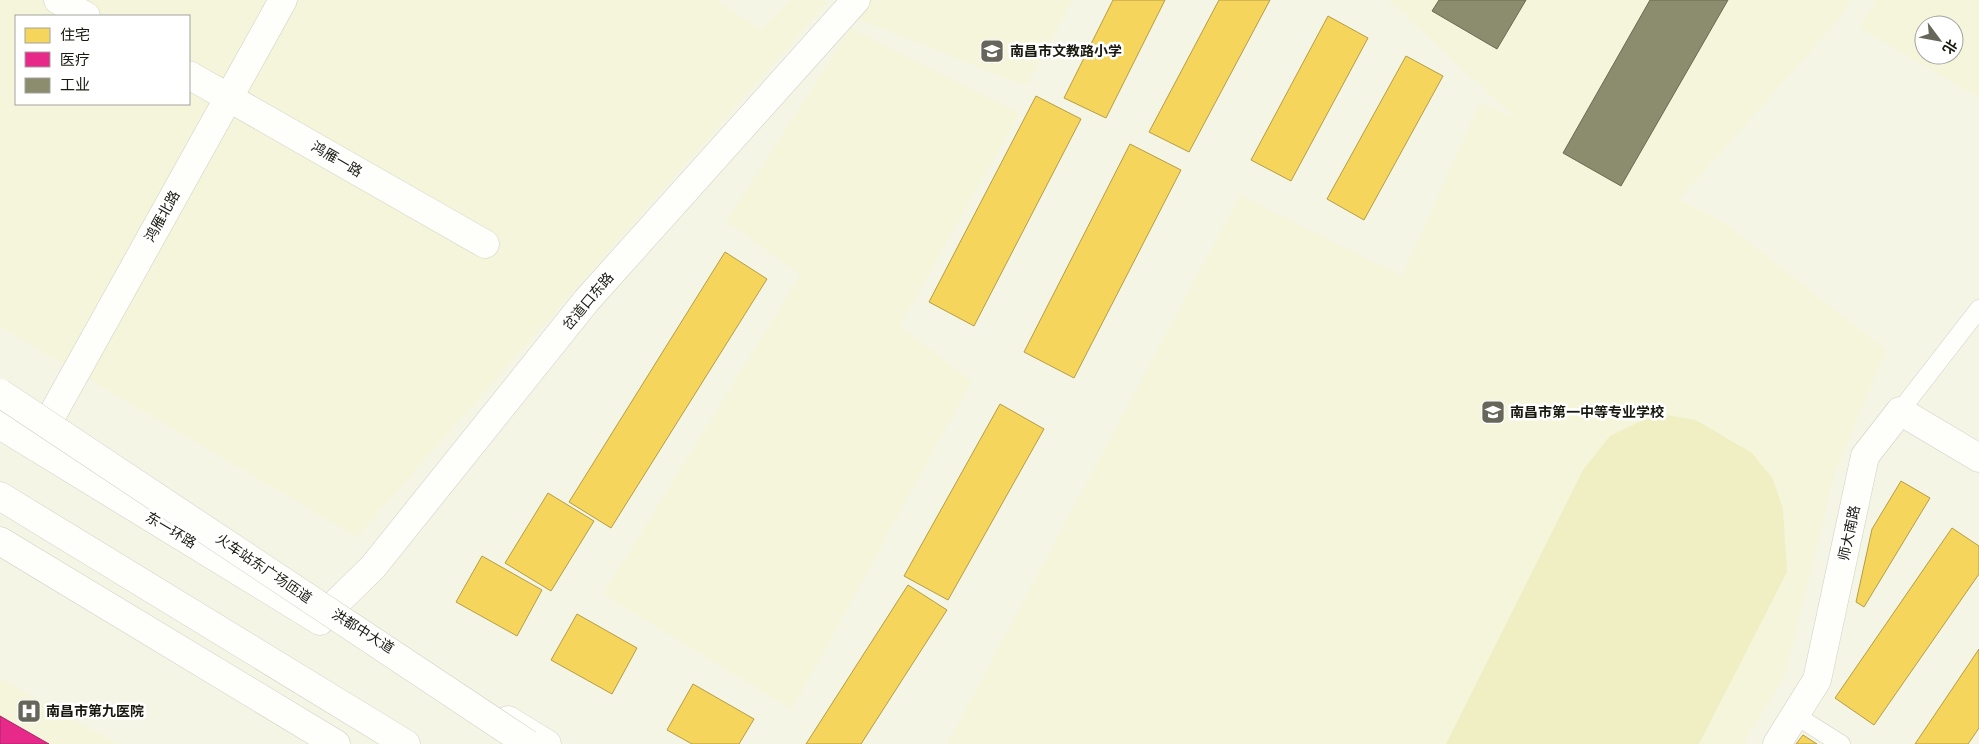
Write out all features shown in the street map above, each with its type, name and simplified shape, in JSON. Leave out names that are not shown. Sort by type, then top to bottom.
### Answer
[{"type":"main road","points":[[58,0],[84,15]]},
{"type":"main road","name":"鸿雁北路","points":[[42,433],[283,0]]},
{"type":"main road","name":"岔道口东路","points":[[329,610],[373,567],[587,300],[856,0]]},
{"type":"main road","name":"鸿雁一路","points":[[190,76],[485,244]]},
{"type":"main road","name":"火车站东广场匝道","points":[[0,393],[528,744]]},
{"type":"main road","name":"洪都中大道","points":[[0,407],[547,744]]},
{"type":"main road","points":[[1900,411],[1979,458]]},
{"type":"main road","name":"师大南路","points":[[1776,744],[1817,680],[1865,456],[1900,411]]},
{"type":"main road","name":"东一环路","points":[[0,425],[522,744]]},
{"type":"main road","points":[[0,496],[406,744]]},
{"type":"main road","points":[[0,541],[336,744]]},
{"type":"lane","points":[[1900,411],[1979,309]]},
{"type":"lane","points":[[1795,715],[1841,744]]},
{"type":"shaded area","points":[[0,0],[717,0],[761,30],[790,0],[819,0],[828,2],[357,537],[0,327]]},
{"type":"shaded area","name":"南昌市文教路小学","points":[[864,0],[1073,0],[1026,86],[853,17]]},
{"type":"shaded area","name":"南昌市第一中等专业学校","points":[[1388,0],[1852,0],[1842,16],[1679,200],[1725,223],[1886,350],[1835,474],[1785,677],[1743,744],[947,744],[1240,195],[1402,276],[1480,102],[1517,120]]},
{"type":"shaded area","points":[[1876,0],[1979,0],[1979,98],[1923,65],[1964,65],[1964,15],[1914,15],[1914,60],[1860,28]]},
{"type":"shaded area","points":[[851,28],[1020,113],[900,326],[972,381],[792,710],[603,594],[800,275],[726,221]]},
{"type":"shaded area","name":"南昌市第九医院","points":[[0,678],[117,744],[0,744]]},
{"type":"green space","points":[[1667,415],[1696,420],[1752,453],[1773,479],[1783,509],[1787,572],[1699,744],[1446,744],[1583,470],[1610,436],[1641,421]]},
{"type":"building: 住宅","points":[[1113,0],[1165,0],[1106,118],[1064,98]]},
{"type":"building: 住宅","points":[[1219,0],[1270,0],[1189,152],[1149,132]]},
{"type":"building: 住宅","points":[[1328,16],[1368,38],[1291,181],[1251,160]]},
{"type":"building: 住宅","points":[[1406,56],[1443,76],[1364,220],[1327,199]]},
{"type":"building: 住宅","points":[[1036,96],[1081,119],[974,326],[929,302]]},
{"type":"building: 住宅","points":[[1130,144],[1181,170],[1074,378],[1024,352]]},
{"type":"building: 住宅","points":[[725,252],[767,279],[611,528],[569,502]]},
{"type":"building: 住宅","points":[[1000,404],[1044,429],[948,600],[904,576]]},
{"type":"building: 住宅","points":[[1901,481],[1930,498],[1864,607],[1856,602],[1872,529]]},
{"type":"building: 住宅","points":[[548,493],[594,521],[551,591],[505,563]]},
{"type":"building: 住宅","points":[[1952,528],[1979,546],[1979,574],[1874,725],[1835,698]]},
{"type":"building: 住宅","points":[[482,556],[542,590],[517,636],[456,602]]},
{"type":"building: 住宅","points":[[908,585],[947,610],[861,744],[806,744]]},
{"type":"building: 住宅","points":[[577,614],[637,648],[612,694],[551,660]]},
{"type":"building: 住宅","points":[[1979,649],[1979,728],[1968,744],[1915,744]]},
{"type":"building: 住宅","points":[[693,684],[754,719],[739,744],[692,744],[667,730]]},
{"type":"building: 住宅","points":[[1803,735],[1817,744],[1796,744]]},
{"type":"building: 医疗","points":[[0,716],[49,744],[0,744]]},
{"type":"building: 工业","points":[[1439,0],[1526,0],[1497,49],[1432,11]]},
{"type":"building: 工业","points":[[1650,0],[1728,0],[1621,186],[1563,153]]},
{"type":"place","name":"南昌市文教路小学","points":[[992,51]]},
{"type":"place","name":"南昌市第一中等专业学校","points":[[1493,412]]},
{"type":"place","name":"南昌市第九医院","points":[[29,711]]}]
